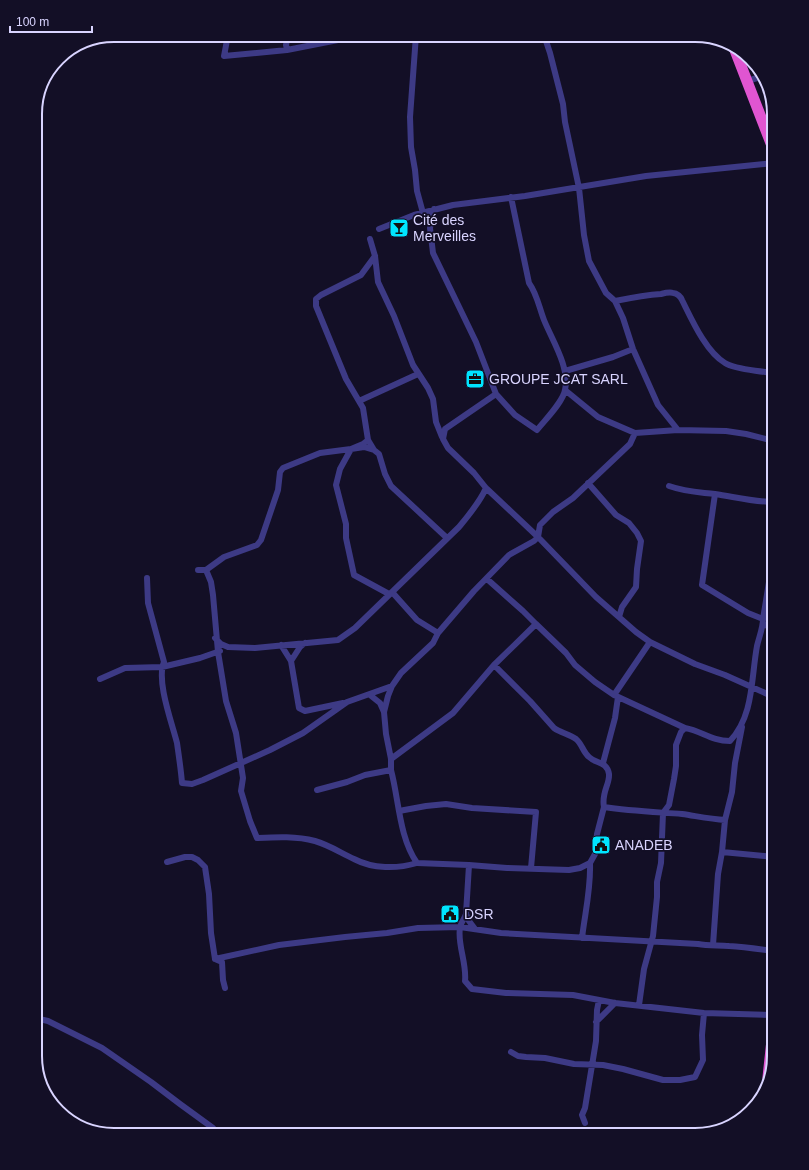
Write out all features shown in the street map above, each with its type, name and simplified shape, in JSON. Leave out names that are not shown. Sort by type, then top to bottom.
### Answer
[{"type":"highway","points":[[737,56],[767,133]]},
{"type":"street","points":[[227,42],[224,56],[287,50],[322,42]]},
{"type":"street","points":[[287,42],[287,50]]},
{"type":"street","points":[[415,42],[410,117],[411,147],[417,192],[423,213]]},
{"type":"street","points":[[546,42],[563,104],[565,122],[579,188],[584,235],[589,261],[606,293],[615,301],[623,318],[633,349],[658,405],[678,430]]},
{"type":"street","points":[[747,81],[757,78]]},
{"type":"street","points":[[379,229],[423,213],[453,205],[579,188],[646,176],[767,164]]},
{"type":"street","points":[[434,210],[430,228],[433,253],[476,342],[496,394],[515,415],[537,430],[557,405],[565,390],[565,371],[544,320],[535,291],[529,282],[511,197]]},
{"type":"street","points":[[370,239],[375,256],[378,282],[418,374],[428,388],[433,399],[436,422],[448,448],[474,473],[486,488],[538,537],[596,597],[650,642],[695,664],[725,675],[767,694]]},
{"type":"street","points":[[375,256],[361,274],[316,299],[316,306],[346,378],[363,408],[368,440],[374,450],[379,454],[385,474],[391,486],[447,538]]},
{"type":"street","points":[[615,301],[673,293],[678,295],[682,299],[684,306],[699,333],[712,352],[723,362],[744,369],[767,373]]},
{"type":"street","points":[[565,371],[613,357],[633,349]]},
{"type":"street","points":[[359,401],[418,374]]},
{"type":"street","points":[[565,390],[598,417],[636,433],[678,430],[726,431],[767,439]]},
{"type":"street","points":[[443,439],[444,429],[496,394]]},
{"type":"street","points":[[384,712],[392,686],[401,673],[433,643],[438,633],[474,591],[509,555],[534,541],[538,537],[540,525],[548,516],[573,498],[630,444],[636,433]]},
{"type":"street","points":[[368,440],[351,449],[340,469],[336,485],[346,524],[346,538],[354,575],[391,593],[417,620],[438,633]]},
{"type":"street","points":[[198,570],[206,570],[224,557],[257,545],[261,540],[278,490],[280,472],[283,468],[320,453],[364,447],[374,450]]},
{"type":"street","points":[[588,483],[608,504],[616,515],[629,523],[641,541],[636,587],[622,607],[619,617]]},
{"type":"street","points":[[669,486],[682,491],[715,494],[767,502]]},
{"type":"street","points":[[215,638],[221,644],[228,647],[255,648],[338,640],[355,628],[458,527],[473,510],[486,488]]},
{"type":"street","points":[[715,494],[702,586],[767,625]]},
{"type":"street","points":[[206,570],[213,595],[215,638],[226,701],[236,733],[243,778],[241,791],[257,838],[280,836],[295,837],[317,842],[338,849],[356,860],[382,868],[417,863],[569,870],[580,868],[590,863]]},
{"type":"street","points":[[147,578],[148,604],[164,662],[162,667],[163,685],[169,715],[177,743],[182,784],[192,784],[203,780],[270,750],[303,733],[347,702]]},
{"type":"street","points":[[487,579],[523,611],[566,653],[575,665],[595,682],[616,696],[685,728],[692,729],[714,739],[730,741],[742,725]]},
{"type":"street","points":[[713,945],[725,820],[732,792],[735,763],[742,725],[752,687],[757,647],[767,602]]},
{"type":"street","points":[[390,758],[453,713],[494,665],[536,624]]},
{"type":"street","points":[[291,661],[300,647],[307,642]]},
{"type":"street","points":[[603,763],[615,718],[616,696],[650,642]]},
{"type":"street","points":[[281,645],[291,661],[298,708],[305,711],[347,702],[392,686]]},
{"type":"street","points":[[100,679],[126,668],[162,667],[200,658],[228,647]]},
{"type":"street","points":[[494,665],[530,701],[554,728],[568,733],[578,741],[589,757],[603,763],[608,771],[609,777],[604,793],[604,807],[597,834],[595,854],[590,863],[591,874],[582,938]]},
{"type":"street","points":[[370,694],[380,703],[384,712],[391,770],[399,811],[412,855],[417,863]]},
{"type":"street","points":[[639,1005],[644,968],[652,942],[657,897],[657,882],[661,863],[664,813],[669,805],[674,779],[676,766],[676,745],[681,732],[685,728]]},
{"type":"street","points":[[317,790],[347,782],[365,775],[391,770]]},
{"type":"street","points":[[399,811],[446,804],[472,808],[536,812],[530,868]]},
{"type":"street","points":[[604,807],[682,814],[713,820],[725,820]]},
{"type":"street","points":[[722,852],[767,856]]},
{"type":"street","points":[[168,862],[185,857],[192,857],[198,860],[205,867],[210,894],[211,933],[215,959]]},
{"type":"street","points":[[469,865],[466,914],[460,927],[466,973],[465,981],[472,988],[502,992],[573,995],[615,1004],[639,1005],[704,1013],[767,1015]]},
{"type":"street","points":[[466,914],[474,929]]},
{"type":"street","points":[[215,959],[302,941],[387,933],[418,928],[460,927],[501,933],[708,946],[713,945],[767,950]]},
{"type":"street","points":[[215,959],[222,962],[225,988]]},
{"type":"street","points":[[584,1123],[582,1115],[585,1108],[596,1041],[596,1010],[599,1000]]},
{"type":"street","points":[[596,1022],[615,1004]]},
{"type":"street","points":[[511,1052],[518,1056],[545,1058],[574,1064],[603,1065],[623,1068],[663,1080],[680,1080],[695,1077],[703,1060],[702,1035],[704,1013]]},
{"type":"street","points":[[42,1020],[48,1021],[102,1048],[152,1082],[213,1128]]},
{"type":"place","name":"Cité des Merveilles","points":[[399,228]]},
{"type":"place","name":"GROUPE JCAT SARL","points":[[475,379]]},
{"type":"place","name":"ANADEB","points":[[601,845]]},
{"type":"place","name":"DSR","points":[[450,914]]}]
